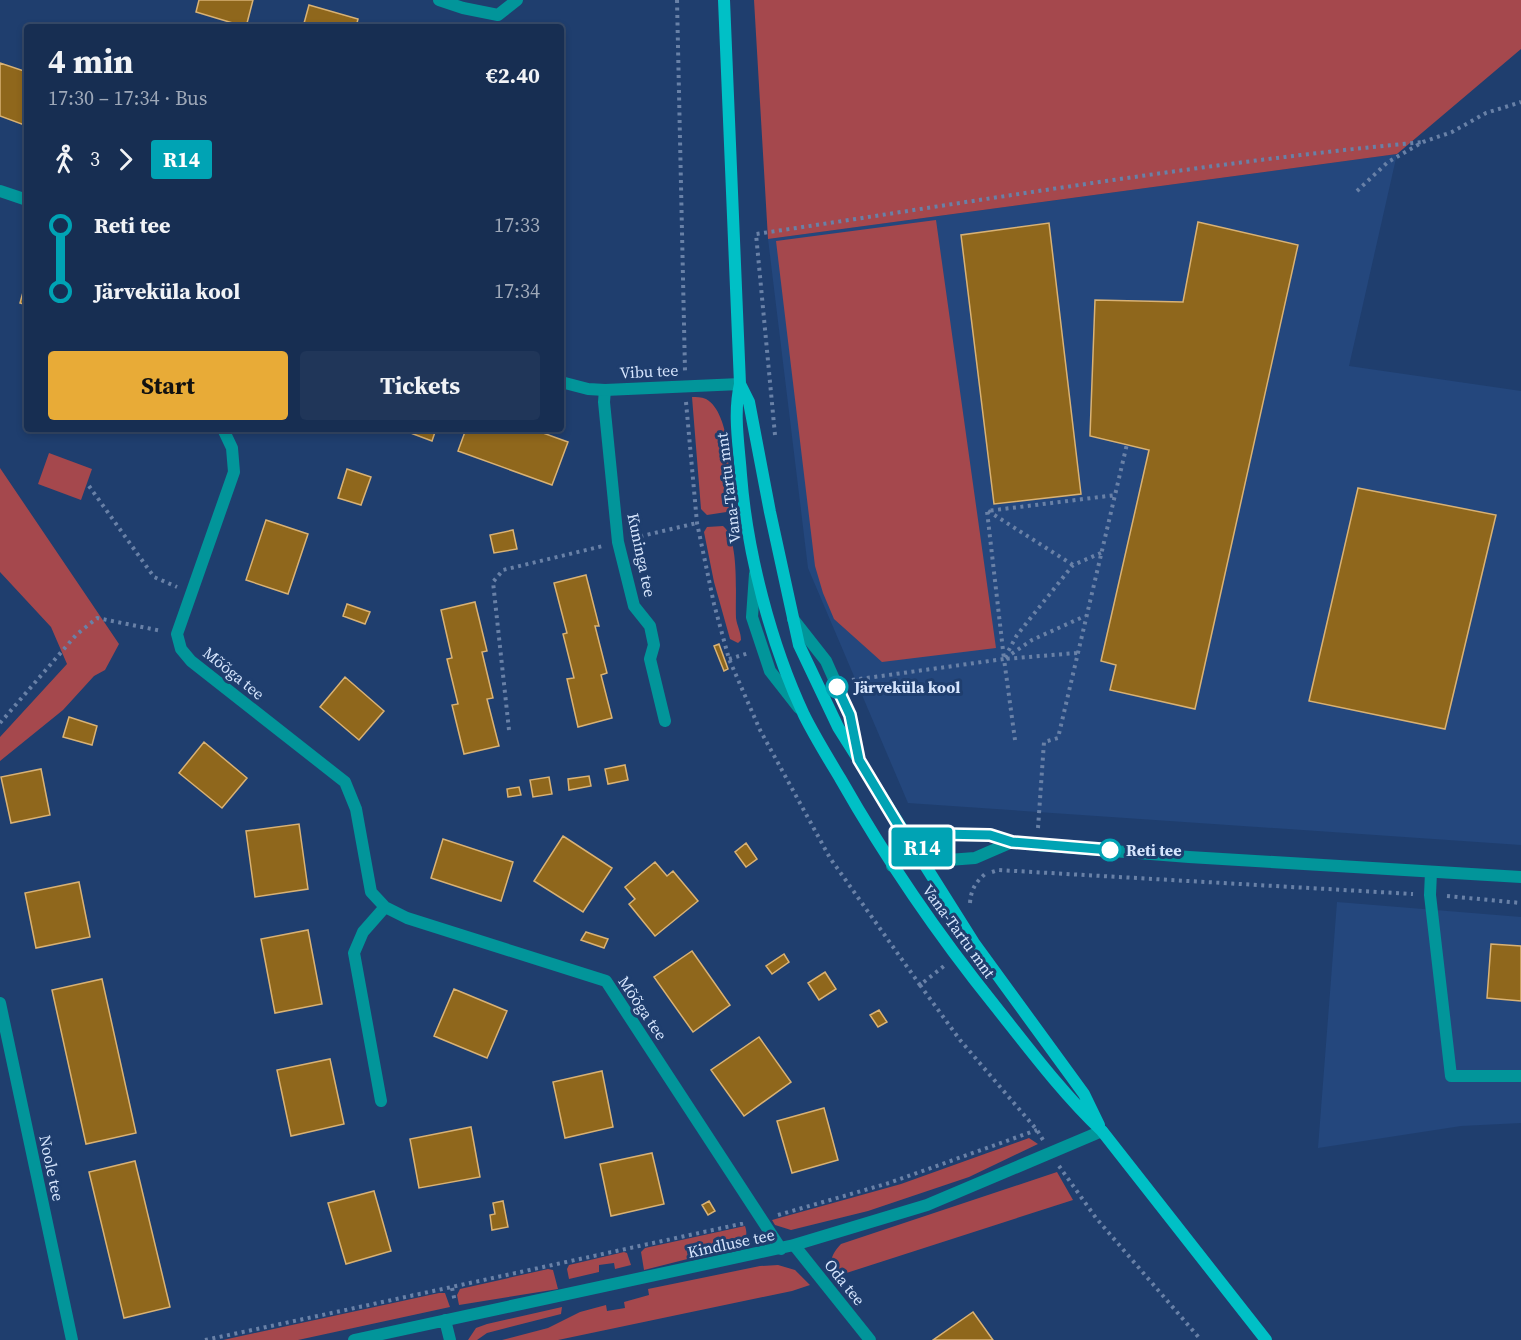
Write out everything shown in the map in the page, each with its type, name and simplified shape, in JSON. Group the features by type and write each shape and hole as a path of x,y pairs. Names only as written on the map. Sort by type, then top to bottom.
{"street":[{"path":"440,0 463,8 498,15 517,0"},
{"name":"Vana-Tartu mnt","path":"724,0 740,384 735,403 744,514 755,567 780,656 804,716 892,866 963,967 1075,1105 1102,1131 1266,1340"},
{"path":"0,191 24,199"},
{"name":"Vibu tee","path":"564,383 588,389 605,390 740,384"},
{"name":"Vana-Tartu mnt","path":"740,384 749,402 799,645 838,727 974,944 1084,1094 1102,1131"},
{"name":"Kuninga tee","path":"605,390 604,402 618,542 634,606 650,626 654,645 650,658 665,721"},
{"path":"177,634 234,472 232,448 224,432"},
{"name":"Mõõga tee","path":"177,634 182,648 191,661 345,782 356,809 371,892 385,907 407,918 606,981 781,1249"},
{"path":"892,866 915,853 938,834 990,835 1012,842 1190,857 1521,877"},
{"path":"915,853 935,861 975,858 1012,842"},
{"path":"1431,872 1430,895 1451,1076 1521,1076"},
{"path":"381,1101 354,953 363,932 385,907"},
{"name":"Noole tee","path":"0,1003 72,1340"},
{"name":"Kindluse tee","path":"354,1340 781,1249 927,1205 1102,1131"},
{"name":"Oda tee","path":"794,1245 870,1340"},
{"path":"445,1320 450,1340"}],"path":[{"path":"1357,191 1388,162 1423,142 1452,132 1486,112 1521,102"},
{"path":"776,441 756,234 1148,174 1330,151 1423,142"},
{"path":"1038,831 1044,742 1058,738 1127,444"},
{"path":"90,486 154,577 181,588"},
{"path":"987,511 1116,495"},
{"path":"987,511 1073,565"},
{"path":"987,511 1015,740"},
{"path":"509,730 493,582 503,570 697,523"},
{"path":"1004,659 1017,635 1073,565 1101,553"},
{"path":"1004,659 1032,640 1086,615"},
{"path":"0,723 76,635 97,618 177,634"},
{"path":"729,659 754,652"},
{"path":"851,680 1004,659 1077,653"},
{"path":"1035,865 1035,872"},
{"path":"970,903 976,882 986,873 998,870 1430,895 1521,903"},
{"path":"205,1340 761,1220 889,1183 1037,1130"}],"shaded area":[{"path":"754,0 1521,0 1521,49 1397,154 768,239"},
{"name":"Järveküla kool","path":"1397,154 1349,366 1521,391 1521,845 908,803 808,568 768,239"},
{"path":"936,220 996,648 882,662 834,619 815,566 776,241"},
{"path":"692,397 706,399 715,407 721,419 728,450 733,511 707,515 701,509"},
{"path":"49,453 92,469 81,500 38,484"},
{"path":"0,468 119,644 105,670 94,676 63,710 0,761 0,737 67,664 51,627 0,572"},
{"path":"723,526 732,543 734,555 736,618 741,640 738,643 730,639 714,582 704,532 707,527"},
{"path":"1337,902 1521,917 1521,1123 1461,1126 1318,1148"},
{"path":"1029,1138 1038,1144 969,1177 868,1211 791,1230 775,1225 772,1220 901,1184"},
{"path":"1057,1172 1073,1200 834,1277 831,1268 832,1259 841,1244"},
{"path":"745,1226 746,1237 739,1246 644,1270 641,1252 645,1248"},
{"path":"627,1253 631,1265 615,1269 614,1263 599,1265 599,1272 569,1279 567,1269 569,1265"},
{"path":"778,1265 795,1270 810,1285 792,1291 558,1340 502,1340 548,1328 580,1312 606,1305 607,1311 625,1308 624,1302 649,1295 648,1289 760,1266"},
{"path":"548,1269 553,1270 558,1289 459,1305 457,1295 460,1289"},
{"path":"445,1293 450,1307 298,1340 223,1340"},
{"path":"562,1307 561,1314 487,1333 477,1340 468,1340 476,1328 487,1324"}],"building":[{"path":"199,0 253,0 247,24 236,24 196,12"},
{"path":"309,5 358,19 357,24 304,24"},
{"path":"0,63 24,71 24,125 0,116"},
{"path":"1198,222 1298,245 1195,709 1110,690 1116,665 1101,661 1149,450 1090,436 1095,300 1183,302"},
{"path":"1049,223 1081,494 994,504 961,235"},
{"path":"24,289 24,304 20,303"},
{"path":"408,432 435,432 432,441"},
{"path":"465,432 540,432 568,442 552,485 458,451"},
{"path":"347,469 371,477 361,505 338,498"},
{"path":"1358,488 1496,515 1445,729 1309,701"},
{"path":"266,520 308,534 288,594 246,580"},
{"path":"513,530 517,549 494,553 490,535"},
{"path":"586,575 599,626 595,626 607,673 601,675 612,718 578,727 567,679 574,678 563,634 567,633 554,583"},
{"path":"475,602 487,651 482,652 493,698 487,699 499,746 464,754 452,705 458,704 447,659 452,658 441,610"},
{"path":"347,604 370,612 365,624 343,616"},
{"path":"719,644 728,669 724,671 714,646"},
{"path":"345,677 384,711 359,740 320,707"},
{"path":"69,717 97,726 92,745 63,737"},
{"path":"204,742 247,778 222,808 179,773"},
{"path":"625,765 628,780 608,784 605,769"},
{"path":"41,769 50,815 11,823 1,777"},
{"path":"589,776 591,786 569,790 568,779"},
{"path":"549,777 552,794 533,797 530,780"},
{"path":"519,787 521,795 508,797 507,789"},
{"path":"299,824 308,889 255,897 246,831"},
{"path":"563,836 612,868 583,912 534,881"},
{"path":"443,839 513,862 501,901 431,878"},
{"path":"746,843 757,859 746,867 735,852"},
{"path":"655,862 667,876 673,871 698,901 655,936 629,904 635,899 625,887"},
{"path":"79,882 90,937 36,948 25,893"},
{"path":"308,930 322,1004 275,1013 261,939"},
{"path":"586,932 608,939 604,948 581,940"},
{"path":"1491,944 1521,946 1521,1001 1487,998"},
{"path":"692,951 730,1005 693,1032 654,977"},
{"path":"784,954 789,962 772,974 766,966"},
{"path":"825,972 836,989 819,1000 808,983"},
{"path":"102,979 136,1133 86,1144 52,990"},
{"path":"454,989 507,1011 487,1058 434,1036"},
{"path":"879,1010 887,1022 878,1027 870,1015"},
{"path":"759,1037 791,1082 744,1116 711,1070"},
{"path":"330,1059 344,1124 291,1136 277,1070"},
{"path":"602,1071 613,1127 565,1138 553,1082"},
{"path":"824,1108 838,1160 792,1173 777,1121"},
{"path":"471,1127 480,1177 419,1188 410,1139"},
{"path":"652,1153 664,1204 611,1216 600,1164"},
{"path":"135,1161 170,1307 124,1318 89,1172"},
{"path":"374,1191 391,1251 346,1264 328,1203"},
{"path":"503,1201 508,1227 492,1230 490,1215 495,1214 493,1203"},
{"path":"709,1201 715,1211 708,1215 702,1205"},
{"path":"973,1312 993,1340 933,1340"}],"bus line":[{"name":"R14","path":"837,687 850,715 859,760 915,853 938,834 990,835 1012,842 1110,850"}],"place":[{"name":"Järveküla kool","path":"837,687"},
{"name":"Reti tee","path":"1110,850"}]}
